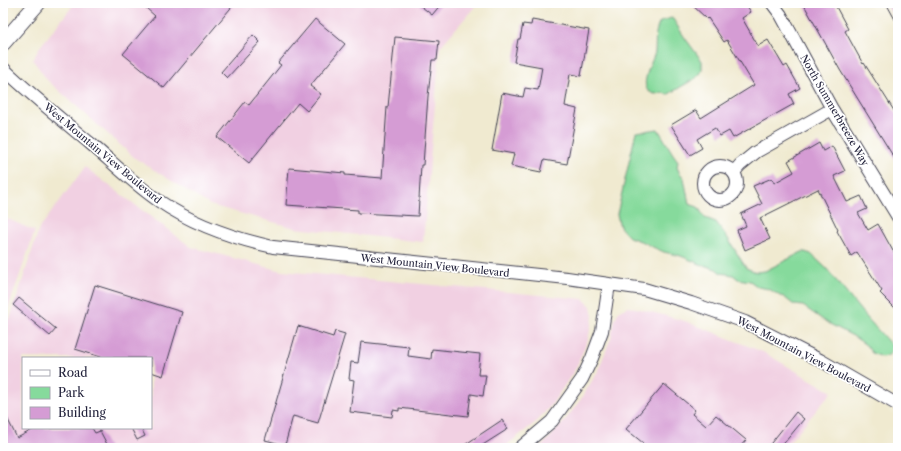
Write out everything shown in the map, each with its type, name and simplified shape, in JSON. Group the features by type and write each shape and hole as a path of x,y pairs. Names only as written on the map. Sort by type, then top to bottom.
{"main road":[{"path":"3,43 38,3"}],"street":[{"name":"North Summerbreeze Way","path":"772,3 781,15 832,109 898,217"},
{"name":"West Mountain View Boulevard","path":"3,68 159,201 214,231 242,240 281,248 644,289 691,303 745,322 820,360 898,405"},
{"path":"734,172 756,152 832,109"},
{"path":"520,448 552,421 582,379 602,331 609,284"}],"shaded area":[{"path":"75,3 478,3 440,47 423,242 295,228 210,205 135,158 47,80 33,60 39,48"},
{"path":"85,167 191,247 282,271 583,299 591,306 593,317 588,339 576,368 552,404 536,422 503,448 3,448 3,316 10,319 39,229"},
{"path":"3,217 35,231 7,312 3,310"},
{"path":"628,307 685,321 763,352 832,392 784,448 542,448 541,447 564,422 581,399 598,371 611,338 615,319 619,311"}],"green space":[{"path":"671,18 702,61 702,70 696,78 667,95 662,92 653,94 647,89 645,84 647,73 655,52 657,29 660,22"},
{"path":"658,129 678,161 677,167 684,178 689,204 698,207 705,218 716,222 746,268 756,272 765,271 802,252 811,254 826,268 892,346 891,353 887,356 881,357 872,353 866,345 853,336 826,322 803,306 794,305 784,297 769,289 758,287 750,281 738,279 733,275 721,273 716,269 681,256 664,252 629,237 620,227 617,214 636,132"}],"building":[{"path":"150,3 235,3 164,88 123,54 155,16 146,8"},
{"path":"417,3 442,3 432,15"},
{"path":"690,3 745,3 751,12 742,18 758,46 768,40 784,67 787,65 800,88 789,94 794,104 733,138 729,131 720,136 715,128 697,139 702,148 690,155 671,125 696,110 701,118 754,85 727,40 724,42 708,18 707,19"},
{"path":"803,3 834,3 848,29 845,31 863,64 864,63 898,117 898,164 840,70"},
{"path":"886,3 898,3 898,25"},
{"path":"315,19 345,44 310,86 321,94 307,111 298,103 249,163 217,137 245,102 249,105 281,65 278,63"},
{"path":"532,20 589,30 581,76 570,74 565,106 577,109 567,164 544,160 541,172 511,166 514,154 492,150 502,93 523,97 525,88 538,90 542,67 514,62 518,39 520,39 523,24 531,25"},
{"path":"253,35 260,42 227,78 221,72"},
{"path":"395,37 439,41 437,60 432,60 423,165 421,165 418,216 358,213 358,210 286,205 289,168 382,178 387,107"},
{"path":"819,143 823,151 832,146 845,171 834,176 847,202 861,196 867,209 858,213 868,230 878,224 898,257 898,311 880,293 882,291 857,252 851,256 837,231 838,230 818,189 760,218 770,239 745,250 737,230 746,226 741,214 762,204 753,186 772,178 774,183 794,172 788,161"},
{"path":"95,285 182,312 163,376 152,372 152,357 101,357 75,349"},
{"path":"19,298 56,329 50,336 13,305"},
{"path":"298,326 333,337 335,331 345,334 318,423 293,416 285,445 265,440"},
{"path":"361,342 409,347 408,356 431,359 432,349 480,354 478,375 486,375 483,396 471,394 468,416 399,408 399,411 393,410 392,417 350,412 354,380 349,379 351,362 358,363"},
{"path":"664,384 695,410 692,414 706,426 716,415 746,440 739,448 649,448 626,429"},
{"path":"3,410 17,438 34,429 93,429 95,433 100,431 109,448 3,448"},
{"path":"796,412 804,419 780,448 767,448"},
{"path":"502,420 508,429 478,448 460,448"},
{"path":"132,429 142,429 145,436 137,440"}]}
